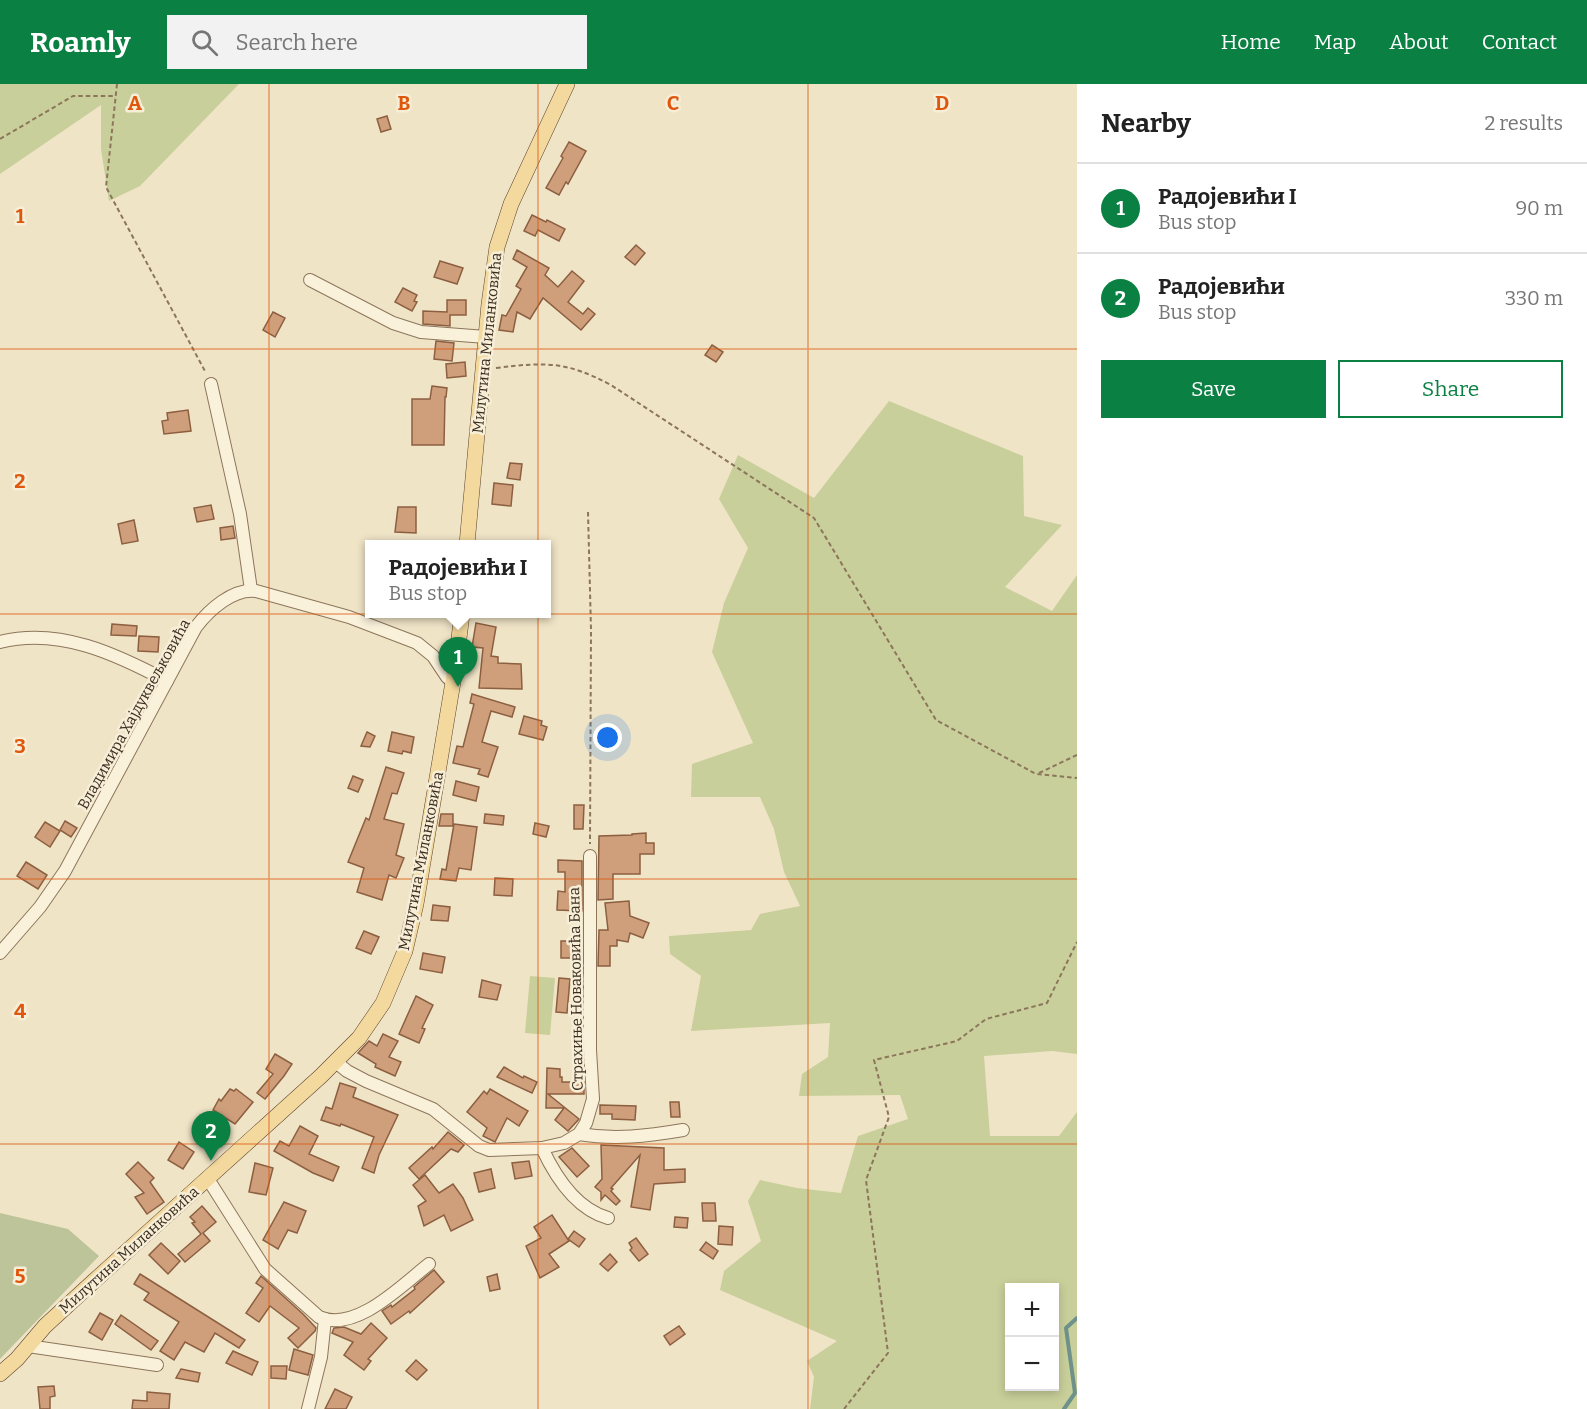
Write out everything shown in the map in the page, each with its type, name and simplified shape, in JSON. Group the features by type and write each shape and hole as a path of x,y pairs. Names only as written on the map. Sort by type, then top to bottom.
{"main road":[{"name":"Милутина Миланковића","path":"467,540 486,337 498,240 511,204 567,84"},
{"name":"Милутина Миланковића","path":"0,1374 17,1359 45,1326 336,1062 359,1038 377,1013 395,979 405,951 421,877 461,618"}],"street":[{"path":"310,280 393,323 421,332 486,337"},
{"path":"211,384 240,514 251,590 350,617 417,643 433,656 453,682"},
{"name":"Владимира Хајдуквељковића","path":"0,953 40,907 65,871 196,627 202,619 226,600 251,590"},
{"path":"0,642 53,638 71,641 139,666 167,681"},
{"name":"Страхиње Новаковића Бана","path":"579,1134 586,1123 593,1099 590,1050 590,856"},
{"path":"336,1062 366,1081 432,1109 484,1149 495,1151 542,1148 564,1143 579,1134 630,1137 683,1130"},
{"path":"542,1148 555,1172 577,1200 591,1212 608,1218"},
{"path":"208,1179 265,1269 319,1317 344,1320 372,1308 429,1264"},
{"path":"308,1409 321,1357 325,1319"},
{"path":"28,1346 157,1365"}],"path":[{"path":"117,84 106,187 211,384"},
{"path":"0,139 73,96 115,96"},
{"path":"484,369 554,364 594,376 814,518 936,720 1036,774 1077,778"},
{"path":"588,512 591,641 590,856"},
{"path":"1036,774 1077,755"},
{"path":"844,1409 888,1353 866,1180 889,1117 874,1060 957,1041 986,1019 1047,1003 1077,942"}],"green space":[{"path":"0,84 239,84 140,186 109,201 101,149 101,105 0,174"},
{"path":"889,401 1023,456 1024,516 1062,525 1005,587 1052,611 1077,575 1077,1054 1052,1051 984,1056 990,1136 1059,1136 1077,1112 1077,1409 810,1409 814,1377 807,1361 837,1341 720,1290 724,1271 761,1241 748,1201 760,1180 797,1188 841,1193 858,1136 908,1119 900,1095 799,1096 802,1074 828,1057 830,1023 691,1031 701,976 670,954 669,936 751,930 760,914 800,906 784,872 774,829 760,797 691,797 692,764 753,743 712,652 724,603 748,548 719,499 738,455 814,498"},
{"path":"530,976 555,978 550,1035 525,1033"},
{"path":"0,1213 68,1229 99,1256 0,1359"}],"building":[{"path":"387,116 391,129 381,132 377,119"},
{"path":"569,142 586,151 568,184 566,182 559,195 546,188"},
{"path":"532,215 565,229 559,241 538,230 535,236 524,231"},
{"path":"636,245 645,253 635,265 625,257"},
{"path":"517,250 549,268 545,275 558,287 572,271 584,281 568,302 583,314 588,308 595,314 581,330 543,298 530,319 517,312 513,332 499,330 502,315 506,316 521,289 516,286 527,267 513,259"},
{"path":"440,261 463,268 457,284 434,277"},
{"path":"403,288 417,295 414,301 417,302 412,311 395,302"},
{"path":"447,300 466,300 466,315 450,315 450,326 423,324 423,311 447,312"},
{"path":"273,312 285,318 275,337 263,330"},
{"path":"436,341 454,343 452,361 434,359"},
{"path":"712,345 723,352 716,362 705,355"},
{"path":"465,362 466,376 447,378 446,364"},
{"path":"432,386 447,388 444,445 412,445 412,399 430,399"},
{"path":"188,410 191,431 164,434 162,421 168,420 167,413"},
{"path":"510,463 522,464 520,480 507,478"},
{"path":"494,483 513,485 511,506 492,504"},
{"path":"211,505 214,519 197,522 194,508"},
{"path":"398,507 416,507 416,533 395,532"},
{"path":"134,520 138,541 122,544 118,524"},
{"path":"233,526 235,538 221,540 220,528"},
{"path":"476,623 496,627 491,656 498,657 498,663 521,664 522,689 479,688 483,648 472,647"},
{"path":"112,624 137,626 136,636 111,635"},
{"path":"139,636 159,637 158,652 138,651"},
{"path":"472,694 515,707 512,717 491,711 482,742 498,747 488,777 478,774 480,769 453,763 457,746 463,747 474,704 470,703"},
{"path":"524,716 542,721 541,725 547,727 543,740 519,734"},
{"path":"367,732 375,736 370,747 361,746"},
{"path":"392,732 414,737 411,753 388,751"},
{"path":"386,767 404,773 397,794 392,793 384,819 404,824 396,855 404,858 396,878 389,875 382,900 357,892 364,868 348,862 366,818 369,820"},
{"path":"353,776 363,780 358,792 348,788"},
{"path":"456,781 479,787 476,801 453,795"},
{"path":"574,805 584,805 583,829 574,829"},
{"path":"441,814 453,814 453,826 439,826"},
{"path":"485,814 504,816 503,825 484,823"},
{"path":"65,821 77,828 71,837 60,830"},
{"path":"45,822 60,831 50,847 35,837"},
{"path":"535,823 549,826 546,837 533,834"},
{"path":"454,824 477,827 471,870 459,868 456,881 440,879 442,869 446,870"},
{"path":"646,833 646,843 654,843 654,854 640,854 640,874 613,874 613,899 598,900 599,836"},
{"path":"558,860 582,861 582,911 557,910 558,891 565,892 565,872 558,872"},
{"path":"26,862 47,875 38,889 17,876"},
{"path":"495,878 513,879 512,896 494,895"},
{"path":"629,901 630,916 649,923 643,938 630,933 628,942 617,940 617,946 610,946 610,966 598,966 599,930 608,930 605,903"},
{"path":"433,905 450,907 448,921 431,920"},
{"path":"364,931 379,937 371,954 356,948"},
{"path":"561,941 581,941 581,958 561,958"},
{"path":"423,953 445,957 442,973 420,969"},
{"path":"559,978 570,979 567,1013 556,1012"},
{"path":"482,980 501,985 497,1000 479,997"},
{"path":"416,996 433,1005 422,1028 425,1029 419,1043 399,1034"},
{"path":"383,1034 398,1041 389,1057 401,1062 395,1076 375,1067 376,1064 358,1053 369,1041 377,1046"},
{"path":"275,1054 292,1064 265,1099 257,1093 273,1074 266,1069"},
{"path":"504,1067 523,1078 524,1076 537,1082 532,1093 497,1077"},
{"path":"547,1068 560,1069 562,1082 584,1082 584,1094 548,1094 579,1119 568,1131 555,1120 564,1108 546,1108"},
{"path":"340,1083 356,1088 353,1097 398,1115 379,1155 374,1173 362,1168 374,1137 341,1124 340,1126 321,1120 326,1107 332,1109"},
{"path":"230,1089 234,1091 236,1089 253,1102 235,1124 213,1110 219,1099 221,1101"},
{"path":"490,1089 528,1111 519,1126 507,1118 495,1142 483,1136 487,1128 467,1112 484,1091 487,1094"},
{"path":"670,1102 679,1102 680,1117 671,1117"},
{"path":"600,1105 636,1106 635,1120 612,1119 612,1114 600,1114"},
{"path":"300,1126 318,1136 309,1154 339,1167 333,1181 313,1173 274,1151 280,1141 289,1146"},
{"path":"448,1132 464,1145 458,1152 451,1149 419,1179 409,1168 432,1147 433,1149"},
{"path":"179,1142 194,1152 183,1169 168,1160"},
{"path":"601,1145 664,1148 664,1170 685,1169 685,1182 654,1184 650,1210 631,1207 640,1155 611,1188 620,1201 616,1205 605,1195 601,1200 601,1192 595,1187 602,1179"},
{"path":"572,1148 589,1166 577,1177 559,1157"},
{"path":"529,1161 532,1176 515,1179 512,1163"},
{"path":"138,1162 154,1178 150,1182 164,1202 147,1214 135,1197 144,1193 126,1174"},
{"path":"255,1163 273,1168 266,1195 249,1192"},
{"path":"491,1169 495,1188 479,1192 474,1173"},
{"path":"425,1175 439,1193 453,1184 463,1198 473,1220 451,1231 444,1215 424,1226 418,1206 426,1201 413,1185"},
{"path":"284,1202 306,1211 297,1233 288,1230 278,1249 263,1240"},
{"path":"702,1203 715,1203 716,1221 703,1221"},
{"path":"202,1206 216,1222 203,1233 210,1241 185,1262 178,1254 201,1234 190,1217"},
{"path":"552,1215 569,1241 549,1254 559,1267 540,1278 526,1246 541,1238 534,1227"},
{"path":"675,1217 688,1218 687,1228 674,1227"},
{"path":"719,1226 733,1227 732,1245 718,1244"},
{"path":"574,1231 585,1239 579,1247 568,1239"},
{"path":"636,1238 648,1254 639,1261 630,1250 632,1248 629,1243"},
{"path":"706,1242 718,1251 713,1259 700,1250"},
{"path":"161,1243 180,1261 168,1274 149,1255"},
{"path":"610,1254 617,1262 608,1271 600,1264"},
{"path":"434,1270 444,1282 410,1313 409,1311 391,1324 382,1311 391,1305 392,1307 415,1289 414,1287"},
{"path":"140,1274 245,1340 239,1348 215,1333 204,1352 185,1342 174,1360 160,1351 179,1322 144,1300 149,1293 134,1284"},
{"path":"497,1274 500,1289 490,1291 487,1277"},
{"path":"261,1276 316,1328 298,1348 288,1338 299,1328 270,1306 259,1322 246,1313 263,1288 256,1283"},
{"path":"100,1313 113,1320 102,1340 89,1332"},
{"path":"121,1315 158,1341 151,1350 115,1324"},
{"path":"371,1323 387,1338 368,1359 371,1361 364,1370 344,1355 353,1342 332,1333 334,1328 344,1327 361,1334"},
{"path":"679,1326 685,1334 670,1345 664,1336"},
{"path":"294,1349 313,1355 308,1375 289,1370"},
{"path":"233,1351 258,1362 252,1375 226,1363"},
{"path":"416,1360 427,1370 417,1380 406,1371"},
{"path":"271,1366 287,1366 286,1379 271,1378"},
{"path":"181,1369 200,1373 198,1382 176,1378"},
{"path":"54,1386 55,1396 50,1397 50,1409 40,1409 38,1387"},
{"path":"335,1389 352,1397 346,1409 325,1409"},
{"path":"147,1392 170,1394 169,1409 132,1409 133,1400 147,1401"}],"waterway":[{"path":"1064,1409 1075,1393 1066,1328 1077,1318"}],"place":[{"name":"Радојевићи I","path":"458,687"},
{"name":"Радојевићи","path":"211,1161"}]}
